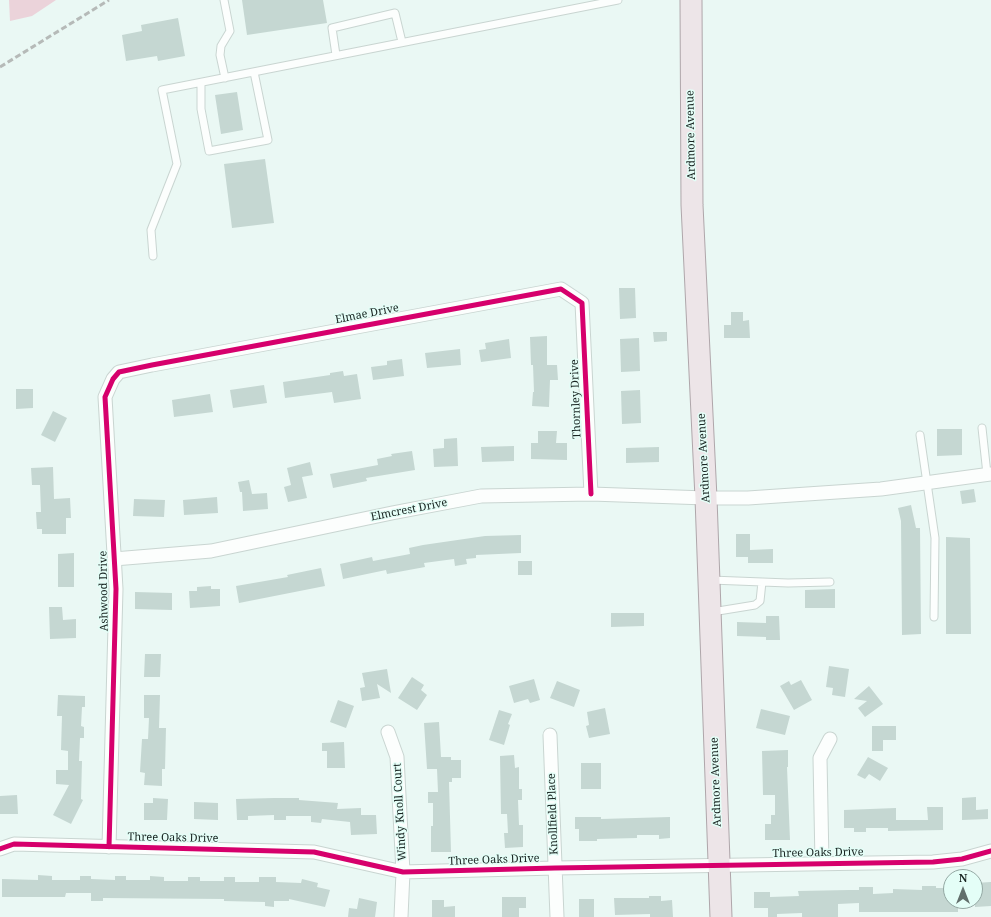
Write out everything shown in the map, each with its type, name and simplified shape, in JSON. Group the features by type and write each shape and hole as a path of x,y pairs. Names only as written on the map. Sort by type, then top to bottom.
{"main road":[{"name":"Ardmore Avenue","path":"691,0 692,205 706,498 721,917"}],"street":[{"name":"Elmae Drive","path":"152,365 561,288 582,303"},
{"name":"Thornley Drive","path":"582,303 590,494"},
{"name":"Ashwood Drive","path":"109,847 116,589 105,397 113,379 119,372 152,365"},
{"name":"Elmcrest Drive","path":"114,559 211,551 481,496 590,494 748,498 881,489 989,474"},
{"name":"Windy Knoll Court","path":"388,732 397,757 403,872 401,917"},
{"name":"Knollfield Place","path":"550,735 557,917"},
{"path":"822,863 820,758 830,740"},
{"name":"Three Oaks Drive","path":"0,849 14,844 314,852 403,872 933,862 962,859 991,851"}],"lane":[{"path":"224,0 230,31 221,46 220,55 225,78"},
{"path":"153,256 151,230 177,164 162,90 618,0"},
{"path":"336,55 332,28 395,13 402,42"},
{"path":"201,83 200,109 209,152 268,140 254,72"},
{"path":"982,428 989,474"},
{"path":"920,435 935,538 934,617"},
{"path":"708,580 788,583 830,582"},
{"path":"709,612 755,605 760,602 762,582"}],"shaded area":[{"path":"9,0 56,0 32,16 10,21"}],"building":[{"path":"242,0 323,0 327,23 247,35"},
{"path":"178,18 185,56 158,61 157,56 126,61 122,35 142,31 141,25"},
{"path":"237,92 243,130 221,134 215,95"},
{"path":"265,159 274,223 232,228 224,164"},
{"path":"619,288 635,288 636,318 620,319"},
{"path":"731,312 743,312 743,321 749,320 750,338 724,338 724,325 731,325"},
{"path":"653,332 667,332 667,341 654,342"},
{"path":"547,336 547,365 557,365 558,380 550,380 549,407 532,406 534,392 530,337"},
{"path":"639,338 640,371 621,372 620,339"},
{"path":"509,339 511,358 481,362 479,350 486,349 485,343"},
{"path":"460,349 461,365 427,368 425,353"},
{"path":"402,359 404,376 373,380 371,367 387,365 387,361"},
{"path":"343,371 344,376 357,374 361,399 334,403 332,392 285,398 283,382 330,375 330,373"},
{"path":"264,385 267,403 233,408 230,390"},
{"path":"16,389 33,389 33,408 16,409"},
{"path":"640,390 641,423 622,424 621,391"},
{"path":"210,394 213,412 174,417 172,400"},
{"path":"53,411 67,418 55,442 41,435"},
{"path":"937,429 962,429 962,455 937,456"},
{"path":"538,431 557,431 556,443 567,443 567,460 531,459 531,443 538,443"},
{"path":"457,438 458,466 434,467 433,449 444,448 444,439"},
{"path":"514,446 514,461 482,462 481,447"},
{"path":"659,447 659,462 626,463 626,448"},
{"path":"412,451 415,470 366,478 367,481 333,488 330,474 378,465 377,459 392,456 391,454"},
{"path":"310,462 313,475 302,477 307,498 288,502 284,487 291,485 287,468"},
{"path":"53,467 54,499 70,498 71,518 66,518 66,534 42,534 42,529 37,529 36,512 41,512 40,485 32,485 31,468"},
{"path":"249,480 252,494 267,493 268,509 243,511 242,492 240,492 238,482"},
{"path":"974,489 976,502 962,504 960,491"},
{"path":"217,497 218,513 184,515 183,500"},
{"path":"134,499 165,500 164,517 133,516"},
{"path":"911,505 916,528 920,528 921,634 902,635 901,521 898,508"},
{"path":"736,534 750,534 750,550 773,549 773,563 748,563 748,557 736,557"},
{"path":"521,535 521,553 476,555 476,558 466,559 467,564 455,566 454,559 424,563 425,567 387,574 386,570 343,579 340,564 372,557 373,561 410,554 409,548 423,545 485,536"},
{"path":"946,537 970,538 971,634 946,634"},
{"path":"74,553 74,587 58,587 58,554"},
{"path":"518,561 532,561 532,575 518,575"},
{"path":"321,568 325,586 239,603 236,586 288,577 287,575"},
{"path":"211,586 211,589 220,589 220,606 190,608 189,591 197,591 197,587"},
{"path":"835,589 835,608 805,608 805,590"},
{"path":"135,592 172,593 172,610 135,609"},
{"path":"49,607 62,607 63,620 76,619 76,638 50,639"},
{"path":"611,613 644,613 644,626 611,627"},
{"path":"766,616 779,616 780,640 766,640 766,637 737,636 737,622 766,623"},
{"path":"145,654 161,654 160,677 144,677"},
{"path":"829,666 849,669 845,697 832,695 833,688 826,687"},
{"path":"387,669 391,693 377,684 380,698 362,701 360,688 365,687 362,673"},
{"path":"412,677 424,685 421,690 427,695 417,710 398,698"},
{"path":"534,679 540,700 530,703 528,699 514,703 509,686"},
{"path":"801,680 812,700 794,710 780,686 789,681 791,685"},
{"path":"557,681 580,690 574,707 550,698"},
{"path":"869,686 883,704 865,717 858,708 867,701 854,699"},
{"path":"58,695 85,696 85,707 82,707 81,726 84,727 84,738 80,738 79,761 82,761 81,799 83,800 71,824 53,815 69,785 56,784 56,770 68,770 68,751 61,750 62,716 57,716"},
{"path":"144,695 160,695 159,728 166,728 165,769 162,769 162,786 144,785 145,773 140,772 142,739 148,739 149,718 144,718"},
{"path":"338,700 354,706 346,728 330,722"},
{"path":"605,708 610,734 589,738 586,726 589,725 587,712"},
{"path":"761,709 790,716 785,735 756,728"},
{"path":"499,710 512,714 508,724 510,725 504,745 489,740"},
{"path":"439,722 441,757 451,757 451,760 461,760 461,778 452,778 452,782 449,782 451,852 431,852 433,803 428,803 428,792 438,792 437,769 427,769 424,723"},
{"path":"872,726 896,726 896,740 883,740 883,751 872,751"},
{"path":"344,742 345,768 327,768 327,751 322,751 322,743"},
{"path":"788,750 787,767 790,840 765,840 765,824 771,824 771,815 775,815 775,795 763,795 762,751"},
{"path":"514,755 515,768 519,767 519,789 522,789 522,800 518,800 519,825 523,825 523,847 505,848 504,833 508,833 507,814 501,814 500,756"},
{"path":"868,757 888,768 880,781 869,774 865,779 857,775"},
{"path":"581,763 601,763 601,789 581,789"},
{"path":"17,795 18,814 0,814 0,796"},
{"path":"976,797 976,810 988,809 988,819 962,820 962,798"},
{"path":"153,798 168,799 167,820 144,820 144,803 153,803"},
{"path":"299,798 299,800 338,803 337,809 361,808 361,815 376,815 377,834 351,835 350,822 322,819 321,823 311,822 311,816 286,816 286,820 274,820 274,815 248,816 248,820 237,820 236,799"},
{"path":"194,802 218,803 218,820 194,819"},
{"path":"927,807 943,807 943,830 888,831 888,828 866,828 866,832 854,832 854,828 844,828 844,810 896,808 896,820 928,820"},
{"path":"575,817 601,817 601,819 670,817 670,838 659,839 659,835 637,835 637,838 579,841 579,829 575,829"},
{"path":"38,875 52,876 52,880 80,880 80,876 91,876 91,879 115,880 115,876 126,876 126,880 150,880 150,876 164,877 164,881 188,881 188,877 200,877 200,881 224,881 224,877 235,877 235,882 259,882 259,877 276,877 276,882 301,883 302,879 318,883 317,887 330,890 325,907 289,899 289,901 274,901 274,907 265,906 265,902 224,901 224,899 103,898 103,901 91,901 91,893 66,893 65,897 2,897 2,879 38,880"},
{"path":"983,882 991,882 991,906 983,906"},
{"path":"922,886 936,886 936,888 943,888 943,909 958,909 958,912 859,912 859,903 838,904 838,917 802,917 802,913 777,914 777,917 768,917 768,908 754,908 754,892 770,892 770,897 799,896 798,891 859,890 859,887 873,887 873,894 893,893 893,889 922,890"},
{"path":"649,896 661,896 661,901 672,900 673,917 650,917 650,914 615,915 614,898 649,898"},
{"path":"502,897 526,897 526,908 519,908 519,917 502,917"},
{"path":"359,898 377,902 375,917 348,917 349,908 357,909"},
{"path":"579,899 594,899 594,917 579,917"},
{"path":"432,900 444,900 444,907 455,906 455,917 432,917"}],"railway":[{"path":"0,67 109,0"}],"cycle path":[{"path":"109,847 116,589 105,397 113,379 119,372 561,289 582,303 591,494"},
{"path":"0,849 14,844 314,852 403,872 933,862 962,859 991,851"}]}
